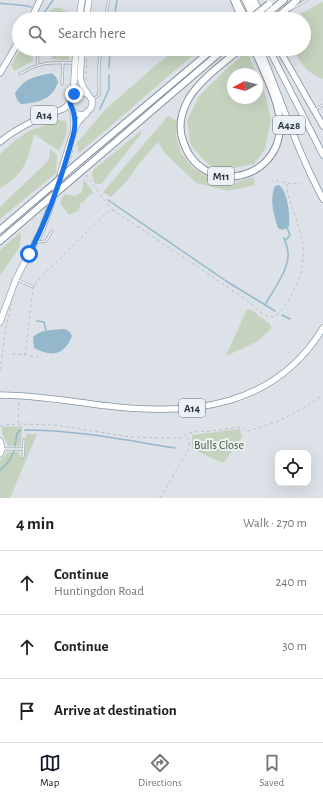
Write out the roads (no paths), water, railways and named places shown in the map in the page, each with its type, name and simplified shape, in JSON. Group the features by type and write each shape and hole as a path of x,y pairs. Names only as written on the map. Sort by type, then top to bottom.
{"highway":[{"path":"236,0 240,12"},
{"path":"269,12 284,0"},
{"path":"282,12 297,0"},
{"path":"259,12 271,2"},
{"path":"0,230 67,170 205,56"},
{"path":"0,241 216,56"},
{"name":"M11","path":"232,56 208,77 194,92 186,104 181,120 181,136 186,151 204,170 223,176 242,176 260,167 272,156 278,140 280,123 278,108 257,56"}],"main road":[{"path":"34,12 40,0"},
{"path":"80,12 82,0"},
{"path":"87,12 89,0"},
{"path":"236,0 242,12"},
{"path":"244,0 250,12"},
{"path":"249,0 257,12"},
{"path":"254,0 258,12"},
{"path":"0,73 12,53"},
{"path":"76,56 73,96 70,102 70,108 80,115 86,114"},
{"path":"74,130 91,108 92,100 83,87 80,78 82,56"},
{"name":"A428","path":"263,56 294,139 323,199"},
{"path":"273,56 323,155"},
{"name":"A428","path":"282,56 323,126"},
{"path":"73,96 79,92 88,94"},
{"name":"A14","path":"0,142 17,129 36,118 63,109 70,102"},
{"path":"0,322 16,279 52,204 74,130 74,112"},
{"name":"A14","path":"1,395 135,409 186,408 222,403 257,390 283,374 307,350 323,328"},
{"path":"0,441 1,451"}],"lane":[{"path":"106,12 109,0"},
{"path":"285,12 306,0"},
{"path":"37,56 38,64"},
{"path":"92,100 99,95 100,56"},
{"path":"20,74 38,64 47,62 75,63"},
{"path":"62,84 63,62"},
{"path":"314,110 323,105"},
{"path":"35,242 45,242 52,231"},
{"path":"16,279 33,287"},
{"path":"22,457 24,440"},
{"path":"1,451 23,449"}],"water":[{"path":"52,73 58,82 56,88 49,96 39,101 21,104 17,100 15,93 23,84 31,78"},
{"path":"279,185 282,188 288,204 289,217 289,227 282,230 278,228 272,202 275,186"},
{"path":"65,329 70,332 72,336 69,343 61,351 56,353 46,353 34,348 33,337 36,334 48,330"}],"waterway":[{"path":"45,12 53,0"},
{"path":"115,12 117,0"},
{"path":"0,3 31,7"},
{"path":"109,68 110,56"},
{"path":"100,109 109,89 109,75"},
{"path":"108,200 226,281 275,311"},
{"path":"286,240 290,235 287,228"},
{"path":"265,305 287,263 288,252 284,238"},
{"path":"282,315 290,319"},
{"path":"37,321 44,322 46,331"},
{"path":"15,446 17,433 21,430"},
{"path":"25,430 44,430 81,434 175,448"},
{"path":"0,470 12,457 14,451"}],"park label":[{"name":"Bulls Close","path":"219,445"}]}
